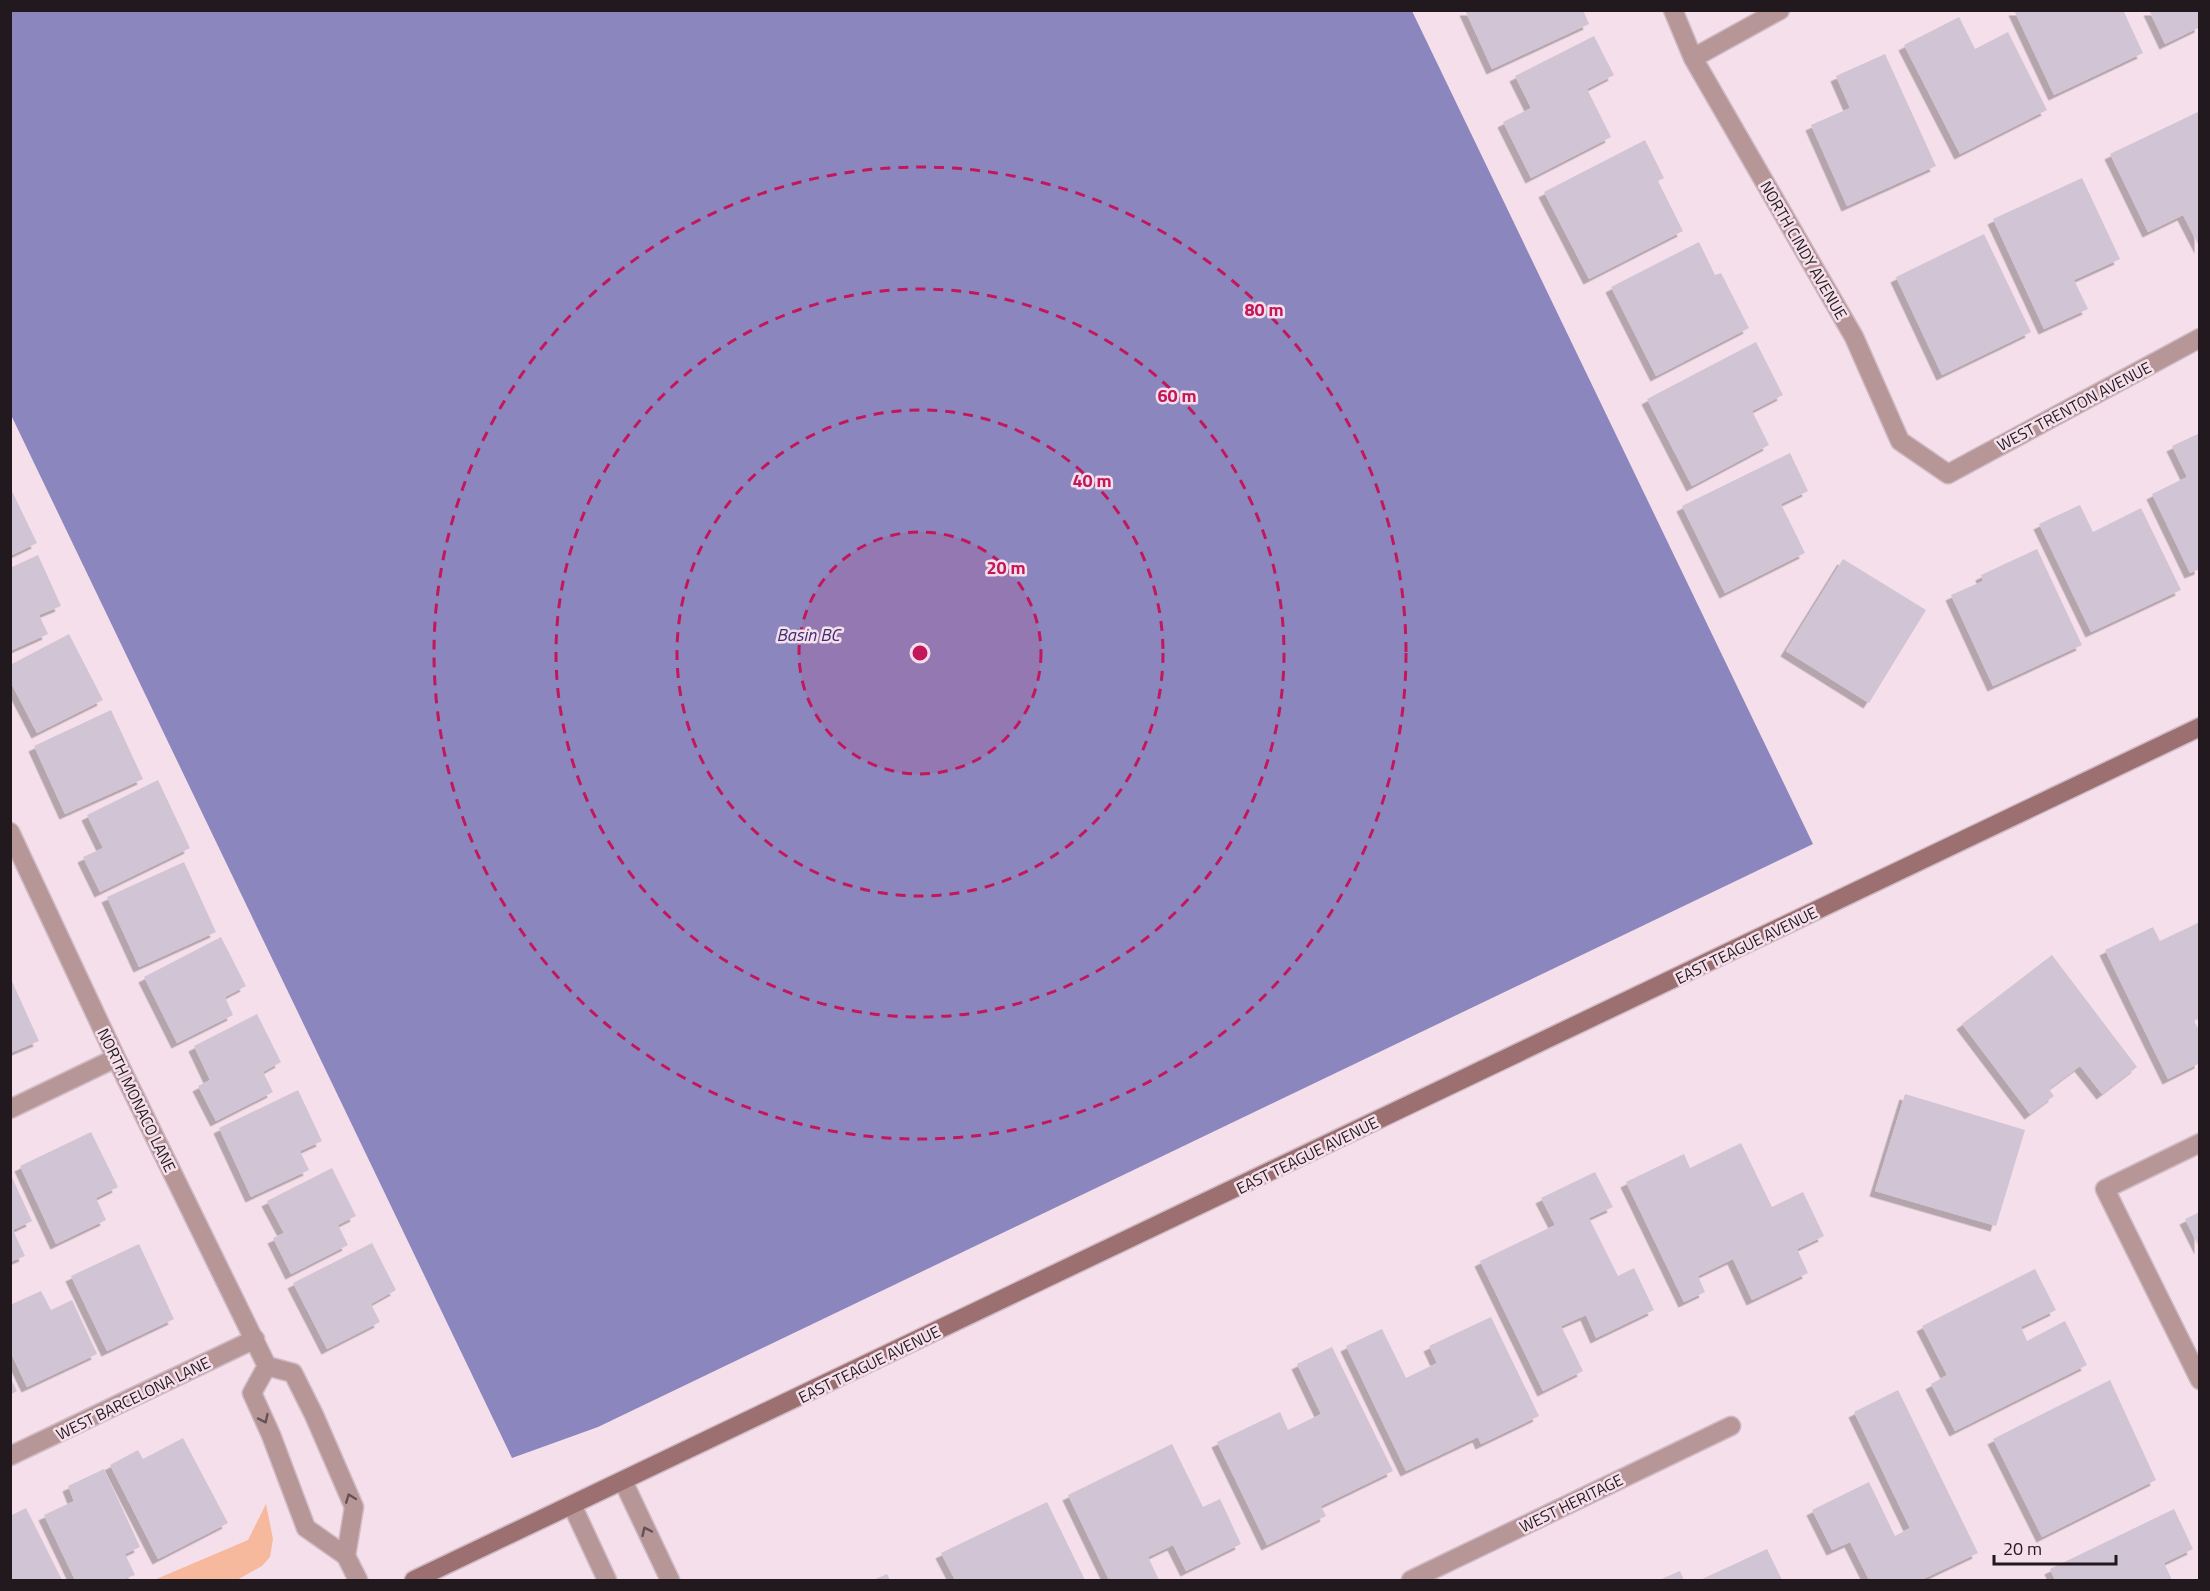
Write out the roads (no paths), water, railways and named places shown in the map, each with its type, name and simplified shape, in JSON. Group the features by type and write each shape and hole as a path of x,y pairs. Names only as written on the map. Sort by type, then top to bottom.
{"street":[{"name":"NORTH CINDY AVENUE","path":"1673,10 1693,58 1854,337 1900,441 1948,474"},
{"path":"1693,58 1780,10"},
{"name":"WEST TRENTON AVENUE","path":"1948,474 2199,338"},
{"name":"EAST TEAGUE AVENUE","path":"414,1581 2199,727"},
{"name":"NORTH MONACO LANE","path":"10,832 116,1058 267,1366"},
{"path":"10,1109 116,1058"},
{"path":"2199,1143 2105,1189 2199,1380"},
{"name":"WEST BARCELONA LANE","path":"10,1456 255,1339"},
{"path":"346,1556 354,1507 314,1414 293,1373 267,1366 252,1393 271,1435 306,1528 346,1556 358,1581"},
{"name":"WEST HERITAGE","path":"1411,1581 1731,1426"},
{"path":"623,1481 670,1581"},
{"path":"572,1506 607,1581"}],"water":[{"name":"Basin BC","path":"11,10 1412,11 1813,844 598,1427 512,1458 11,415"}]}
